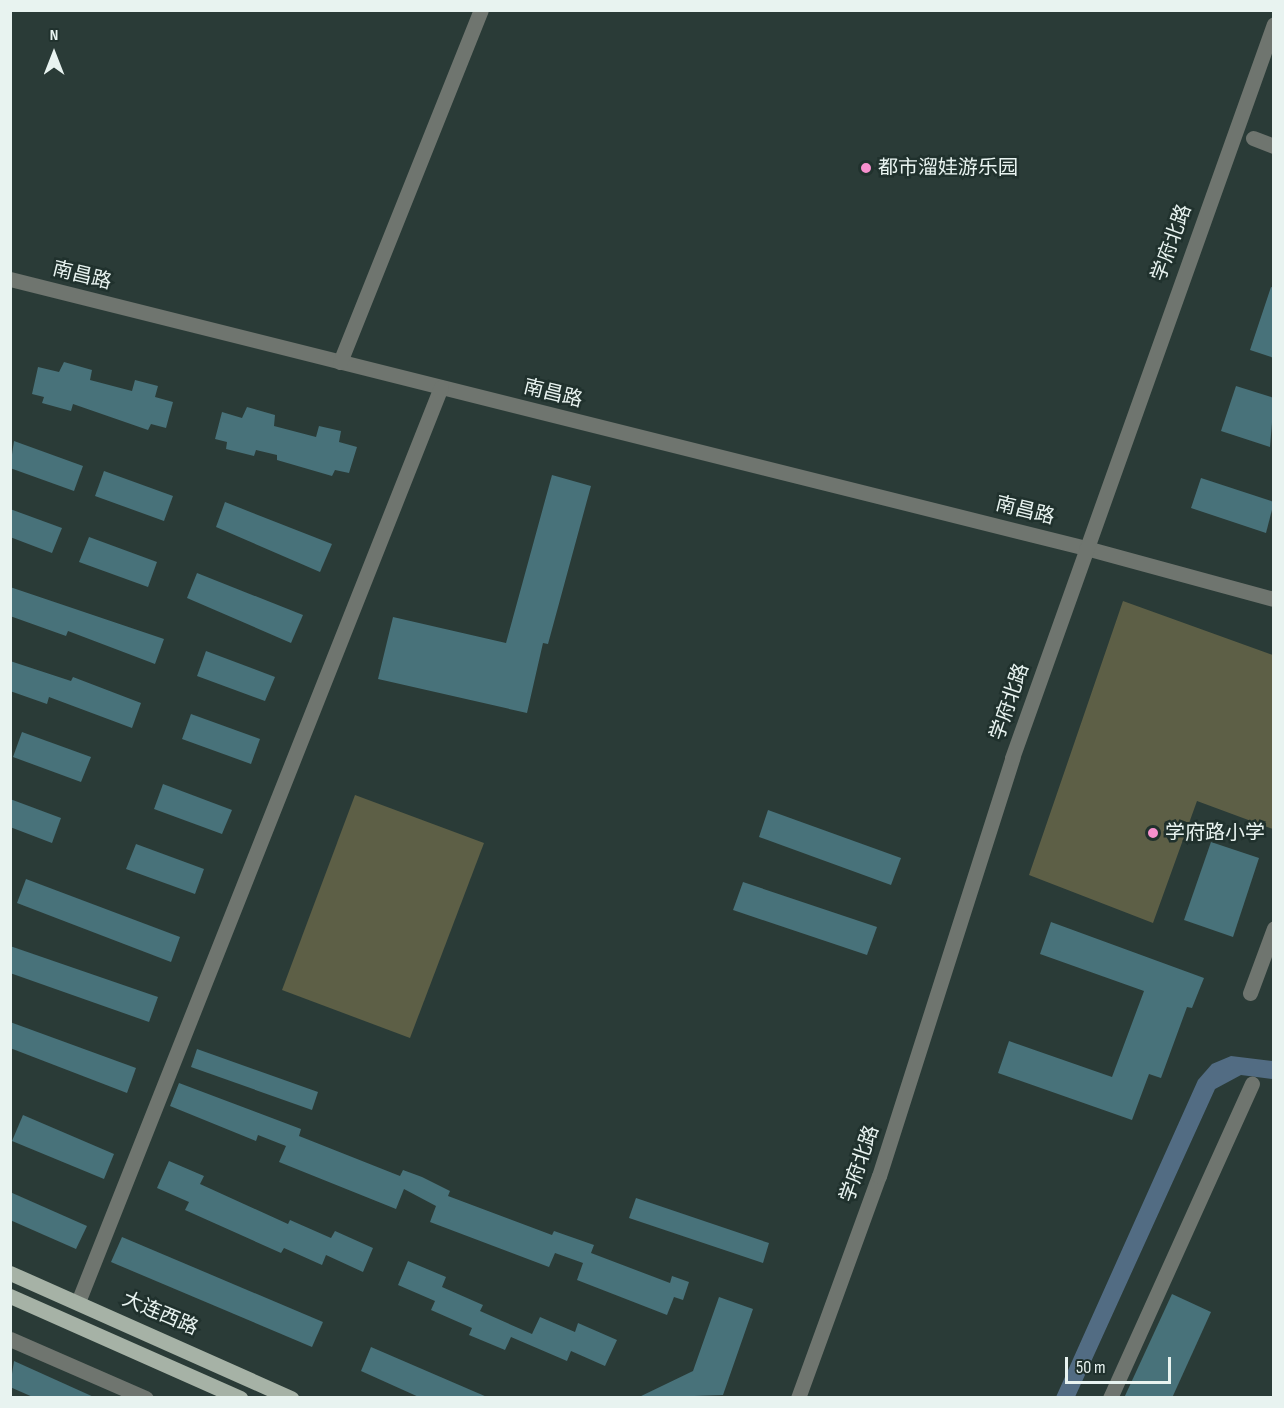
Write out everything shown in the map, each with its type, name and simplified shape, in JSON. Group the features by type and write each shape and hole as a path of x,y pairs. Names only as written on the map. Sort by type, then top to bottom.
{"main road":[{"name":"大连西路","path":"10,1273 291,1398"},
{"path":"10,1296 240,1398"}],"street":[{"path":"340,362 481,10"},
{"name":"学府北路","path":"798,1398 879,1176 1012,758 1274,24"},
{"path":"1253,138 1274,146"},
{"name":"南昌路","path":"10,279 1086,548 1274,599"},
{"path":"78,1302 441,387"},
{"path":"1250,993 1274,928"},
{"path":"1110,1398 1252,1084"},
{"path":"10,1339 146,1398"}],"green space":[{"path":"1123,601 1273,655 1273,829 1197,801 1153,923 1029,875"},
{"path":"355,795 484,843 410,1038 282,990"}],"water":[{"path":"1231,1056 1273,1061 1273,1079 1241,1075 1215,1089 1075,1397 1056,1397 1198,1080 1212,1064"}],"building":[{"path":"1271,287 1274,288 1274,358 1250,350"},
{"path":"64,362 92,370 90,380 132,391 135,380 158,386 155,397 173,402 166,428 151,424 148,430 73,404 71,411 42,403 44,397 32,394 38,367 59,372"},
{"path":"1236,386 1274,398 1270,447 1221,431"},
{"path":"247,407 275,415 274,426 316,437 319,426 341,431 339,442 357,447 349,473 335,470 332,476 277,460 277,455 256,450 254,456 226,449 227,442 215,439 222,412 242,418"},
{"path":"14,441 83,466 74,491 10,468"},
{"path":"104,471 173,496 164,521 95,496"},
{"path":"552,475 591,486 548,644 543,643 527,713 378,679 393,617 506,643"},
{"path":"1201,478 1274,502 1266,533 1191,508"},
{"path":"225,502 332,544 320,572 216,527"},
{"path":"10,509 62,528 52,553 10,537"},
{"path":"89,537 157,562 148,587 79,562"},
{"path":"197,573 303,615 291,643 187,598"},
{"path":"10,587 164,639 155,664 68,631 66,636 10,616"},
{"path":"206,651 275,677 265,701 197,676"},
{"path":"10,661 71,681 73,677 141,703 132,728 49,697 47,704 10,691"},
{"path":"191,714 260,739 251,764 182,739"},
{"path":"22,732 91,757 81,782 13,757"},
{"path":"163,784 232,810 222,834 154,809"},
{"path":"10,799 61,818 52,843 10,827"},
{"path":"768,810 901,858 891,885 759,837"},
{"path":"1211,842 1259,858 1233,937 1184,920"},
{"path":"136,844 204,869 195,894 126,869"},
{"path":"26,879 180,937 171,962 17,903"},
{"path":"743,882 877,927 867,955 733,910"},
{"path":"1051,922 1204,978 1192,1008 1187,1007 1161,1078 1149,1074 1132,1120 998,1073 1009,1041 1112,1077 1144,991 1040,954"},
{"path":"10,946 158,997 149,1022 10,973"},
{"path":"10,1022 136,1068 127,1093 10,1048"},
{"path":"197,1049 318,1092 312,1110 191,1067"},
{"path":"179,1083 301,1129 299,1136 400,1176 403,1170 422,1177 450,1191 448,1196 552,1235 554,1231 594,1245 591,1253 670,1283 672,1276 689,1282 683,1300 674,1297 667,1315 577,1280 583,1263 555,1253 549,1267 430,1222 436,1206 404,1189 396,1209 279,1162 286,1146 258,1135 256,1141 170,1106"},
{"path":"23,1115 114,1154 104,1179 12,1141"},
{"path":"169,1161 204,1176 200,1184 288,1224 290,1220 331,1238 335,1231 373,1248 363,1272 326,1255 322,1265 284,1248 281,1253 185,1210 189,1202 157,1188"},
{"path":"10,1192 87,1226 76,1249 10,1220"},
{"path":"636,1198 769,1243 763,1263 629,1218"},
{"path":"122,1237 323,1322 312,1347 111,1262"},
{"path":"408,1261 446,1277 442,1287 483,1305 480,1311 532,1334 540,1317 575,1332 578,1323 617,1340 605,1366 571,1351 567,1361 511,1337 505,1350 469,1335 472,1328 431,1310 435,1301 398,1285"},
{"path":"1172,1294 1211,1312 1172,1398 1124,1398"},
{"path":"719,1297 753,1309 723,1395 637,1398 693,1371"},
{"path":"371,1347 487,1398 421,1398 361,1371"},
{"path":"14,1361 96,1398 35,1398 10,1387"}],"place":[{"name":"都市溜娃游乐园","path":"866,168"},
{"name":"学府路小学","path":"1153,833"}]}
